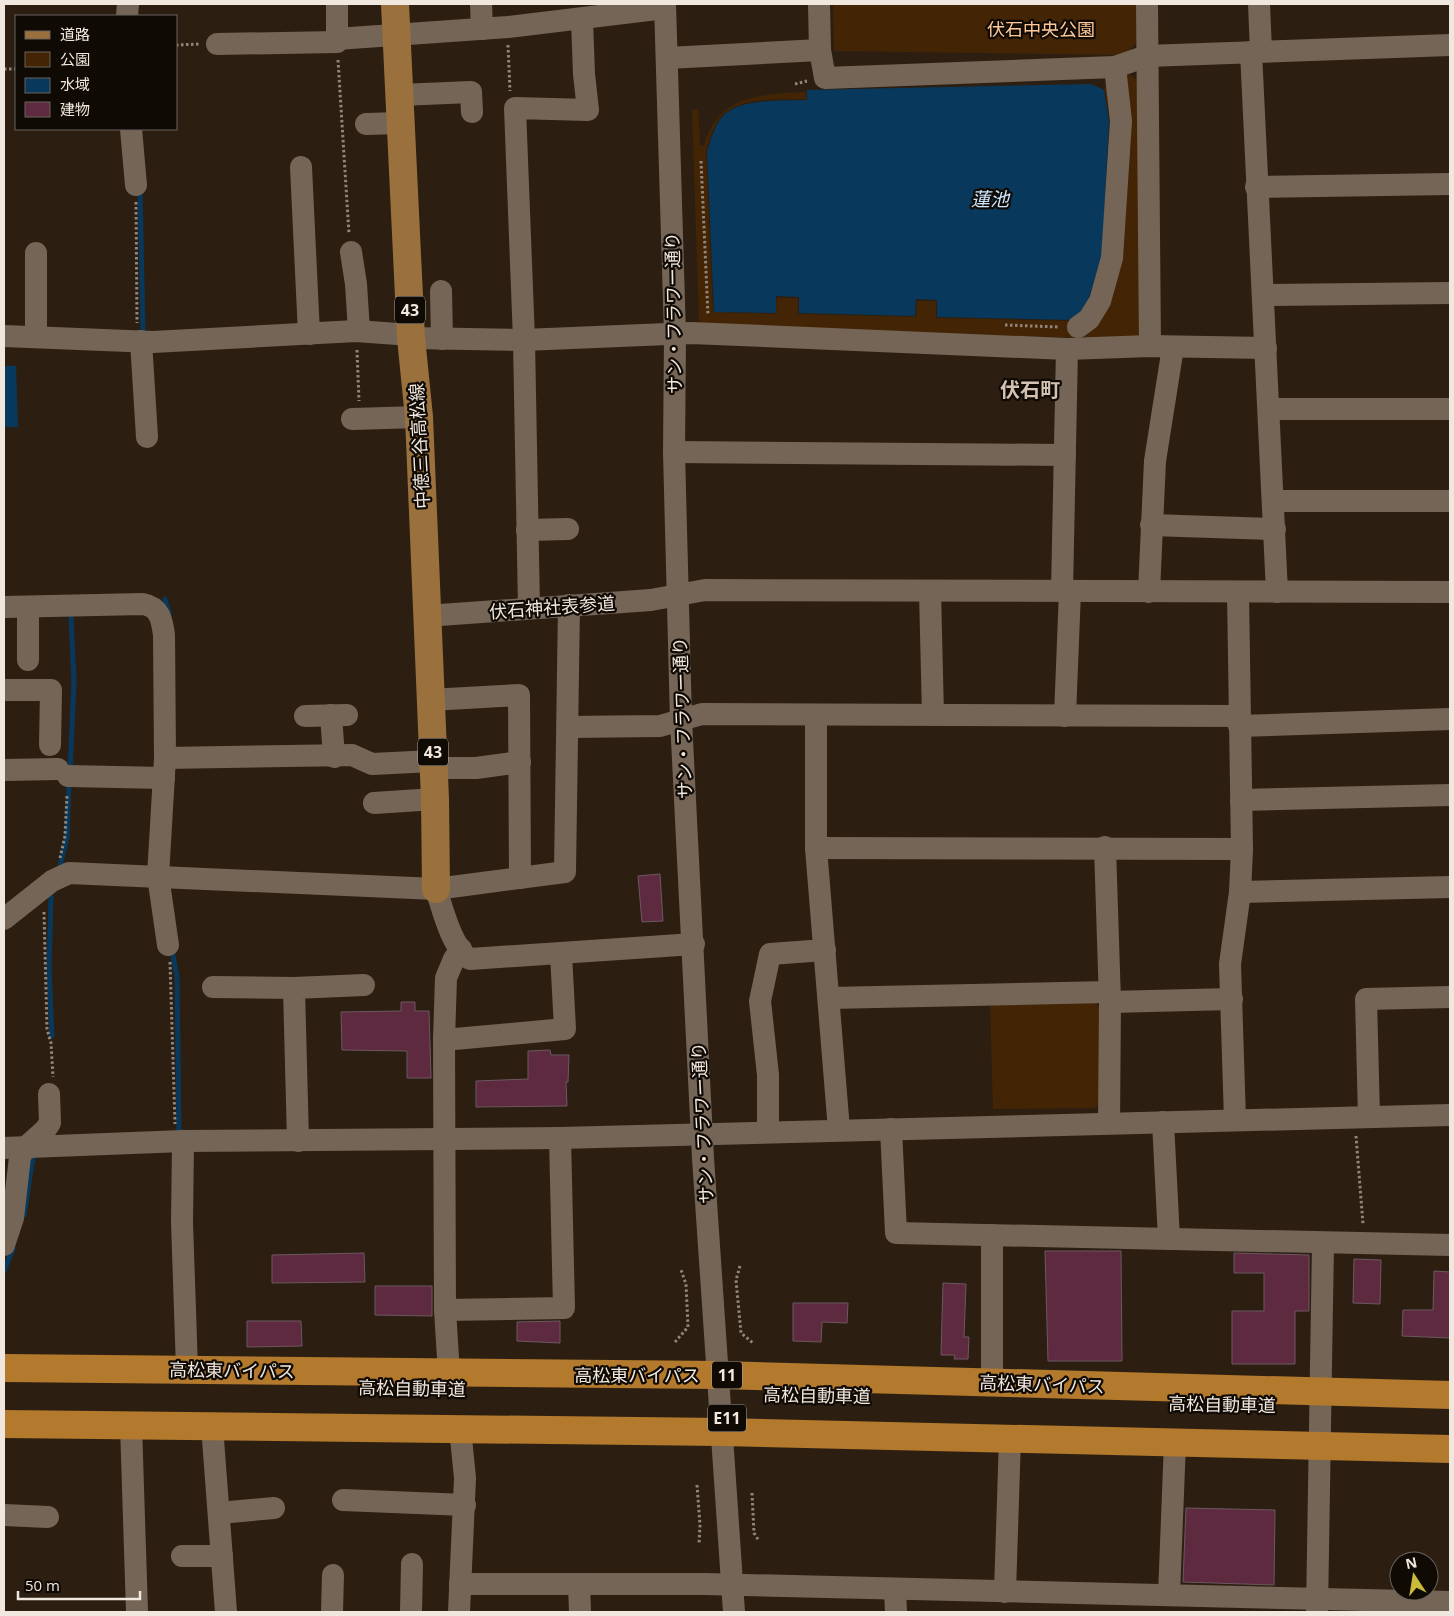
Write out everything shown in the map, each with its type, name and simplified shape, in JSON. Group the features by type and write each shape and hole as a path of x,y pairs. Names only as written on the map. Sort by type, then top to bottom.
{"highway":[{"name":"高松東バイパス","path":"4,1368 449,1374 719,1375 1320,1393 1450,1395"},
{"name":"高松自動車道","path":"4,1385 633,1391 1450,1409"},
{"name":"高松自動車道","path":"4,1410 652,1417 1450,1433"},
{"path":"4,1424 722,1432 1450,1449"}],"main road":[{"name":"中徳三谷高松線","path":"394,4 411,336 419,417 426,616 434,765 436,889"}],"street":[{"path":"336,40 337,4"},
{"path":"481,4 482,29"},
{"path":"818,4 820,50 825,78 1115,66 1147,56 1450,45"},
{"path":"1147,4 1150,346"},
{"path":"1260,4 1256,52 1256,186 1274,501 1277,592"},
{"path":"217,44 336,40 508,27 568,15 665,6"},
{"name":"サン・フラワー通り","path":"665,6 675,335 674,452 681,720 694,944 702,1134 734,1612"},
{"path":"529,608 524,340 515,108 588,110 584,74 568,15"},
{"path":"667,58 820,50"},
{"path":"1078,327 1089,320 1100,301 1112,258 1121,121 1115,66"},
{"path":"400,95 471,92 472,112"},
{"path":"366,124 401,123"},
{"path":"131,130 136,185"},
{"path":"302,167 309,334"},
{"path":"1256,186 1450,184"},
{"path":"351,252 356,284 358,331"},
{"path":"36,253 36,336"},
{"path":"441,291 442,339"},
{"path":"1262,295 1450,293"},
{"path":"4,336 139,341 358,331 442,339 524,340 691,333 1067,349 1150,346 1266,348"},
{"path":"139,341 147,437"},
{"path":"1149,592 1154,461 1173,347"},
{"path":"1065,716 1067,349"},
{"path":"1269,409 1450,409"},
{"path":"356,419 419,417"},
{"path":"674,452 1065,455"},
{"path":"1274,501 1450,501"},
{"path":"1151,525 1275,529"},
{"path":"527,530 568,529"},
{"name":"伏石神社表参道","path":"426,616 651,600 705,590 1450,592"},
{"path":"930,591 933,715"},
{"path":"1235,1120 1230,964 1240,892 1242,849 1238,592"},
{"path":"4,608 143,604 154,602 161,617 164,635 165,768 158,876 168,944"},
{"path":"4,919 60,876 68,874 158,876 300,885 436,889 565,872 569,605"},
{"path":"28,607 28,660"},
{"path":"4,690 51,690 50,745"},
{"path":"430,700 520,695 520,878"},
{"path":"568,727 660,726 702,714 1065,716 1239,721 1450,719"},
{"path":"305,716 339,715 334,756"},
{"path":"816,716 816,848 830,998 839,1130"},
{"path":"4,770 63,772 165,768 334,756 352,756 372,764 476,768 520,762"},
{"path":"1241,800 1450,795"},
{"path":"374,803 435,799"},
{"path":"816,848 1105,847 1242,849"},
{"path":"1105,847 1110,997 1109,1123"},
{"path":"1240,892 1450,887"},
{"path":"436,889 446,923 466,957 476,960 694,944"},
{"path":"449,1374 446,1310 444,1040 446,978 454,959 461,949"},
{"path":"768,1132 768,1075 760,1001 770,954 825,950"},
{"path":"444,1040 565,1030 561,954"},
{"path":"213,987 294,988 364,985"},
{"path":"294,988 298,1141"},
{"path":"830,998 1110,997 1232,999"},
{"path":"1362,1117 1366,999 1450,997"},
{"path":"15,1148 45,1130 50,1123 49,1094"},
{"path":"15,1148 179,1142 560,1138 1450,1115"},
{"path":"1163,1122 1169,1239"},
{"path":"891,1129 896,1233 1450,1245"},
{"path":"446,1310 564,1308 560,1138"},
{"path":"179,1142 187,1369"},
{"path":"4,1245 13,1218 20,1157 15,1148"},
{"path":"992,1235 992,1382"},
{"path":"1317,1606 1318,1446 1323,1243"},
{"path":"131,1426 137,1612"},
{"path":"212,1426 226,1612"},
{"path":"459,1612 465,1505 465,1478 460,1428"},
{"path":"1006,1592 1010,1438"},
{"path":"1169,1595 1175,1442"},
{"path":"343,1500 465,1505"},
{"path":"219,1513 274,1508"},
{"path":"4,1515 48,1516"},
{"path":"182,1556 222,1556"},
{"path":"411,1612 412,1564"},
{"path":"332,1612 333,1575"},
{"path":"460,1584 732,1585 1169,1595 1317,1606 1450,1602"},
{"path":"578,1584 580,1612"},
{"path":"895,1590 896,1612"}],"path":[{"path":"508,27 511,101 515,108"},
{"path":"336,40 351,252"},
{"path":"701,161 708,318"},
{"path":"136,185 139,341"},
{"path":"356,419 358,331"},
{"path":"49,884 43,931 47,1029 51,1043 54,1086 49,1094"},
{"path":"168,944 172,979 179,1142"},
{"path":"1362,1117 1365,1244"},
{"path":"740,1266 736,1280 741,1333 753,1343"},
{"path":"675,1342 688,1327 686,1284 681,1270"},
{"path":"697,1485 700,1525 698,1544"},
{"path":"752,1493 754,1533 759,1541"}],"green space":[{"name":"伏石中央公園","path":"833,4 1138,4 1139,40 1126,55 834,51"},
{"path":"1121,75 1130,75 1137,80 1143,334 1138,339 705,328 699,322 692,110 698,109 700,145 704,146 710,129 719,116 730,107 757,97 806,92 806,99 753,101 733,108 721,116 713,130 706,151 713,312 776,314 777,298 798,298 798,314 916,317 917,301 936,301 936,318 1073,321 1085,311 1103,256 1110,121 1104,88"},
{"path":"1093,1000 1099,1007 1100,1102 1095,1108 993,1109 990,1001"}],"water":[{"name":"蓮池","path":"1091,84 1104,90 1109,121 1102,255 1085,310 1073,320 937,317 937,300 916,299 915,316 799,313 799,297 776,296 776,313 714,312 707,152 717,124 730,110 751,103 807,100 807,90"},
{"path":"4,366 16,366 18,427 4,427"}],"building":[{"path":"660,874 663,921 642,922 638,876"},
{"path":"401,1002 415,1002 415,1011 429,1011 431,1078 407,1078 407,1051 342,1050 341,1012 401,1011"},
{"path":"550,1050 551,1055 569,1055 568,1082 566,1082 567,1106 476,1107 476,1081 528,1079 528,1051"},
{"path":"1045,1251 1121,1251 1122,1361 1048,1361"},
{"path":"364,1253 365,1282 272,1283 272,1255"},
{"path":"1234,1253 1309,1255 1309,1311 1295,1311 1295,1364 1232,1364 1232,1311 1264,1311 1264,1273 1234,1273"},
{"path":"1354,1259 1381,1260 1380,1304 1353,1303"},
{"path":"1434,1271 1450,1272 1450,1338 1402,1336 1403,1310 1433,1310"},
{"path":"943,1283 966,1284 964,1337 969,1337 968,1359 954,1359 955,1355 941,1355"},
{"path":"375,1286 432,1286 432,1316 375,1315"},
{"path":"793,1303 848,1303 847,1323 822,1322 821,1342 793,1341"},
{"path":"247,1321 301,1321 302,1346 247,1347"},
{"path":"560,1321 560,1343 517,1341 517,1322"},
{"path":"1186,1508 1275,1510 1274,1585 1183,1582"}],"waterway":[{"path":"140,190 143,332"},
{"path":"165,599 169,613"},
{"path":"70,771 74,681 71,617"},
{"path":"60,866 67,837 69,782"},
{"path":"51,897 49,968 52,1036"},
{"path":"172,950 177,977 179,1133 183,1132"},
{"path":"24,1215 33,1157"},
{"path":"4,1271 13,1249"}],"district":[{"name":"伏石町","path":"1030,389"}]}
